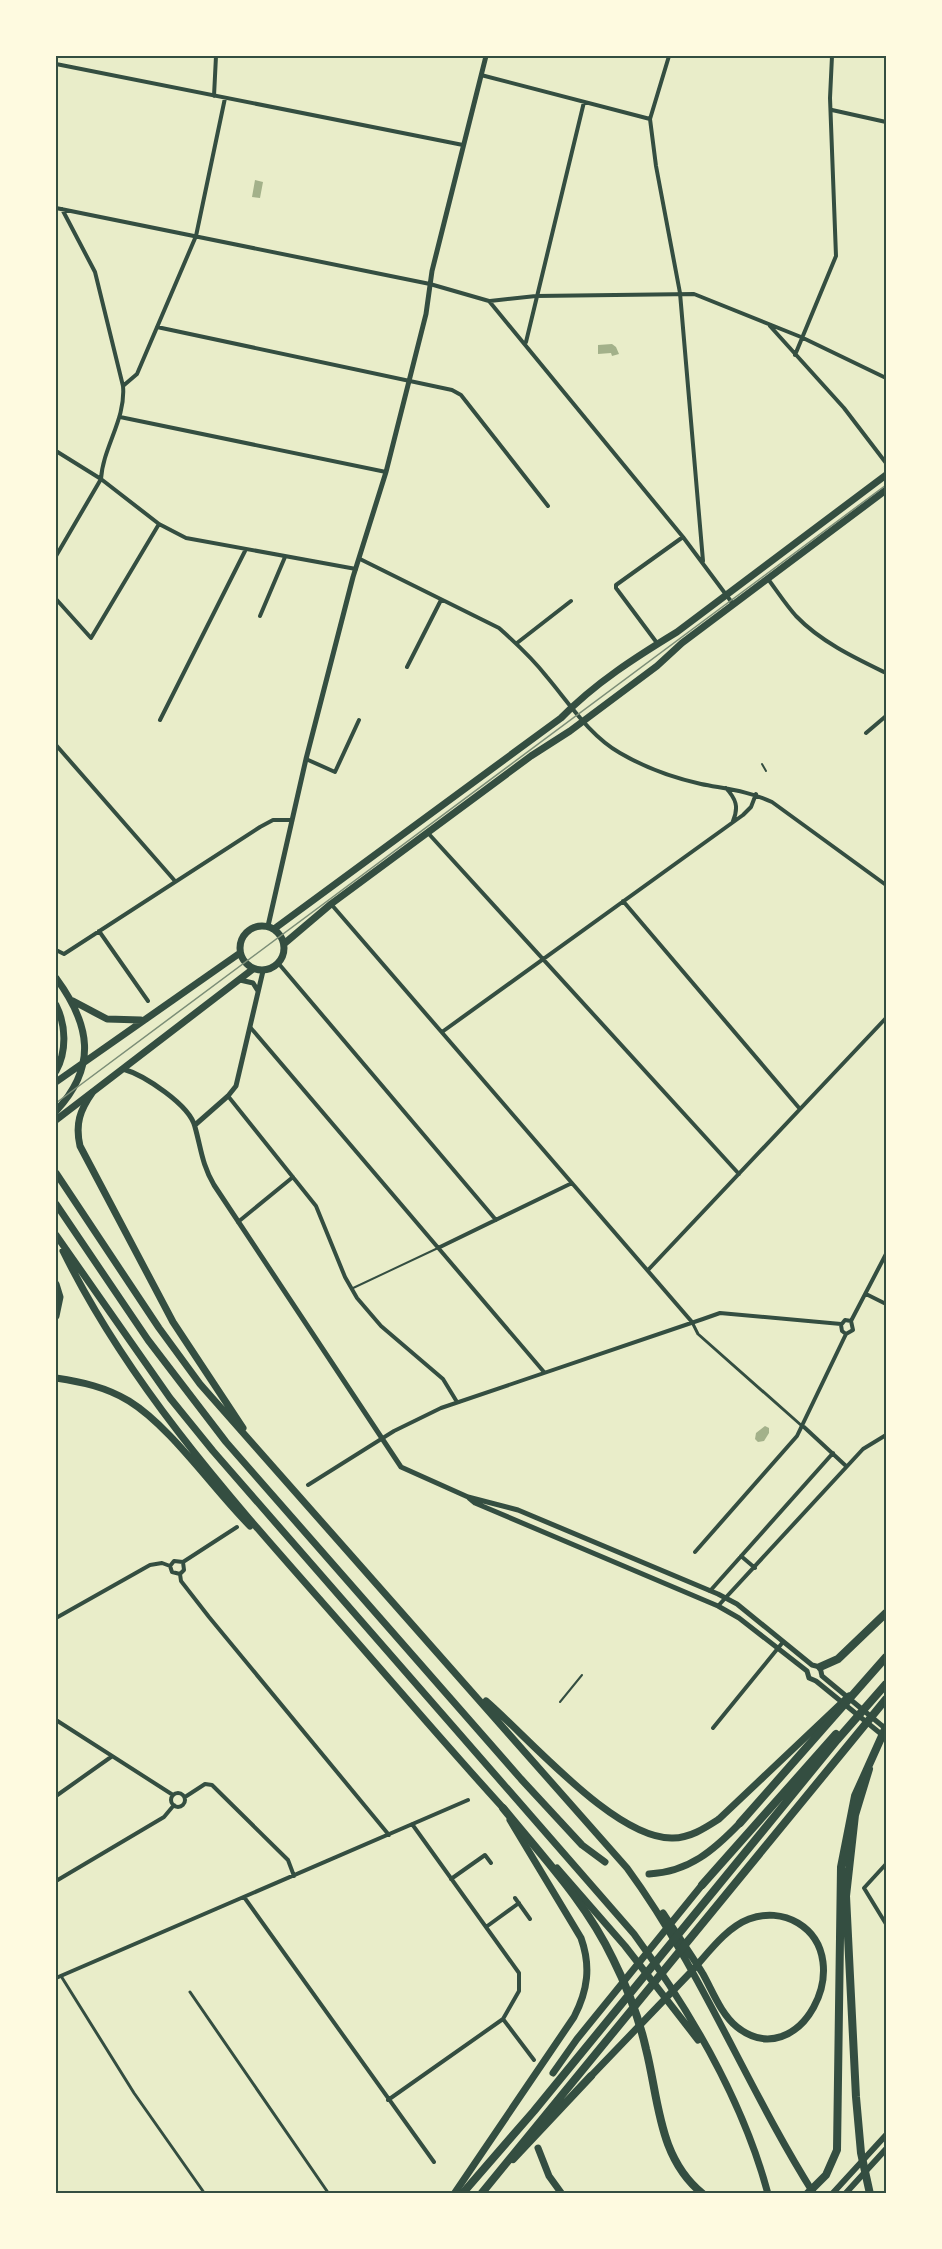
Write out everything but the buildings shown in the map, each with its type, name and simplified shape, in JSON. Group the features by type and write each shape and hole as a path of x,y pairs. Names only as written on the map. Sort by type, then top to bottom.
{"highway":[{"path":"816,1666 838,1659 886,1613"},
{"path":"740,1823 886,1657"},
{"path":"702,1885 886,1677"},
{"path":"462,2193 534,2111 837,1740 886,1684"},
{"path":"489,2184 886,1699"},
{"path":"807,2193 826,2175 837,2150 841,1866 855,1796 886,1728"},
{"path":"870,2193 859,2131 846,1896 855,1815 876,1747"},
{"path":"503,1808 574,1895 613,1959 632,2002 646,2048 666,2142 682,2173 703,2193"},
{"path":"481,2193 591,2076"}],"main road":[{"path":"886,475 726,596 657,643 572,707 552,725 271,927 253,927 247,932 240,945 240,953 245,963 253,969 263,971 279,964 284,954 285,944 331,904 531,756 583,721 733,604 886,490"},
{"path":"271,927 285,944"},
{"path":"56,1082 240,953"},
{"path":"56,1120 253,969"},
{"path":"56,978 72,1001 85,1034 84,1061 70,1092 56,1111"},
{"path":"72,1001 107,1018 143,1020"},
{"path":"56,1005 63,1024 64,1039 61,1060 56,1071"},
{"path":"92,1093 83,1107 78,1122 80,1146 173,1322 206,1376 231,1407 250,1441"},
{"path":"56,1173 200,1384 627,1868 656,1906 709,1985 727,2016 743,2031 760,2038 783,2036 801,2025 817,2002 824,1976 822,1956 815,1940 796,1922 781,1916 769,1915 749,1919 728,1934 591,2076"},
{"path":"56,1204 148,1340 226,1442 521,1779 582,1845 605,1862"},
{"path":"56,1236 85,1297 161,1413 287,1562 682,2011"},
{"path":"56,1236 138,1355 213,1451 634,1934 714,2061 742,2121 768,2193"},
{"path":"56,1284 60,1297 56,1316"},
{"path":"56,1378 85,1382 131,1401 161,1426 225,1501 287,1562"},
{"path":"466,1684 620,1820 649,1835 673,1838 697,1832 719,1819 840,1702 864,1683"},
{"path":"454,2193 574,2017 585,1994 588,1975 586,1953 581,1938 503,1808"},
{"path":"649,1874 675,1870 699,1859 740,1823"},
{"path":"553,2073 576,2039 702,1885"},
{"path":"656,1906 795,2163 814,2193"},
{"path":"832,2193 886,2135"},
{"path":"538,2148 549,2176 562,2193"},
{"path":"845,2193 886,2149"}],"street":[{"path":"214,96 216,56"},
{"path":"271,927 306,759 356,569 386,472 426,314 430,284 486,56"},
{"path":"669,56 650,119 656,166 680,293 703,563"},
{"path":"795,356 836,256 832,56"},
{"path":"56,64 463,145"},
{"path":"481,75 650,119"},
{"path":"123,386 137,374 196,236 225,98"},
{"path":"526,343 584,102"},
{"path":"832,110 886,122"},
{"path":"56,208 430,284 489,301 536,296 694,294 801,337 886,378"},
{"path":"56,556 101,479 102,462 120,417 124,397 95,272 62,209"},
{"path":"489,301 526,343 683,537 733,604"},
{"path":"770,325 795,356 844,408 886,462"},
{"path":"157,327 452,390 461,395 548,506"},
{"path":"120,417 386,472"},
{"path":"56,451 101,479 159,524 186,538 245,551 342,564 356,569"},
{"path":"56,599 91,638 159,524"},
{"path":"657,643 616,588 619,583 683,537"},
{"path":"160,720 245,551"},
{"path":"260,616 285,556"},
{"path":"360,559 499,628 517,643 583,721 615,750 631,759 699,784 756,794 799,821 886,885"},
{"path":"768,578 796,616 812,629 850,656 886,673"},
{"path":"407,667 441,600"},
{"path":"517,643 571,601"},
{"path":"866,733 886,716"},
{"path":"306,759 334,772 359,720"},
{"path":"56,745 175,881"},
{"path":"726,788 735,798 732,822"},
{"path":"442,1032 732,822 751,807 756,794"},
{"path":"56,950 64,954 260,826 273,820 292,820"},
{"path":"427,832 740,1174"},
{"path":"623,901 800,1109"},
{"path":"331,904 572,1184 649,1269 699,1334 846,1466"},
{"path":"99,931 148,1001"},
{"path":"279,964 496,1220"},
{"path":"195,1125 236,1086 263,971"},
{"path":"238,980 253,983 258,991"},
{"path":"649,1269 886,1018"},
{"path":"250,1027 544,1372"},
{"path":"123,1069 136,1073 168,1095 195,1125 205,1170 401,1467 468,1497 518,1510 726,1598 816,1666 822,1676 886,1728"},
{"path":"228,1096 316,1206 351,1289 381,1326 443,1379 457,1402"},
{"path":"238,1222 293,1177"},
{"path":"438,1248 572,1184"},
{"path":"695,1552 804,1427 846,1334 853,1330 851,1321 886,1254"},
{"path":"866,1294 886,1304"},
{"path":"308,1485 409,1422 457,1402 720,1313 841,1324 845,1320 851,1321"},
{"path":"841,1324 841,1330 846,1334"},
{"path":"718,1606 846,1466 863,1449 886,1435"},
{"path":"710,1591 832,1453"},
{"path":"468,1497 475,1503 718,1606 739,1618 807,1671 809,1678 816,1681 886,1738"},
{"path":"170,1566 174,1561 183,1562 237,1527"},
{"path":"741,1556 755,1568"},
{"path":"180,1574 184,1570 183,1562"},
{"path":"56,1618 150,1565 162,1563 170,1566"},
{"path":"170,1566 172,1572 180,1574"},
{"path":"180,1574 181,1581 211,1620 389,1835"},
{"path":"713,1728 783,1642"},
{"path":"807,1671 816,1666"},
{"path":"816,1681 822,1676"},
{"path":"56,1720 173,1795 179,1793 184,1797"},
{"path":"56,1796 111,1757"},
{"path":"174,1805 182,1806 184,1797 205,1784 212,1785 288,1860 294,1875"},
{"path":"56,1881 164,1817 174,1805 173,1795"},
{"path":"56,1978 468,1800"},
{"path":"388,2100 503,2019 519,1990 520,1978 412,1824"},
{"path":"451,1879 485,1855 491,1863"},
{"path":"886,1864 864,1888 886,1924"},
{"path":"244,1897 434,2162"},
{"path":"515,1898 530,1919"},
{"path":"486,1927 519,1903"},
{"path":"61,1976 134,2093 205,2193"},
{"path":"190,1992 329,2193"},
{"path":"503,2019 534,2060"}],"lane":[{"path":"762,764 766,771"},
{"path":"351,1289 438,1248"},
{"path":"560,1702 582,1676"}],"shaded area":[{"path":"255,180 263,182 260,198 252,197"},
{"path":"612,344 619,354 612,356 611,353 598,354 598,345"},
{"path":"765,1426 769,1428 769,1433 764,1441 758,1442 755,1439 756,1433"}],"tram line":[{"path":"56,1103 886,485"}]}
